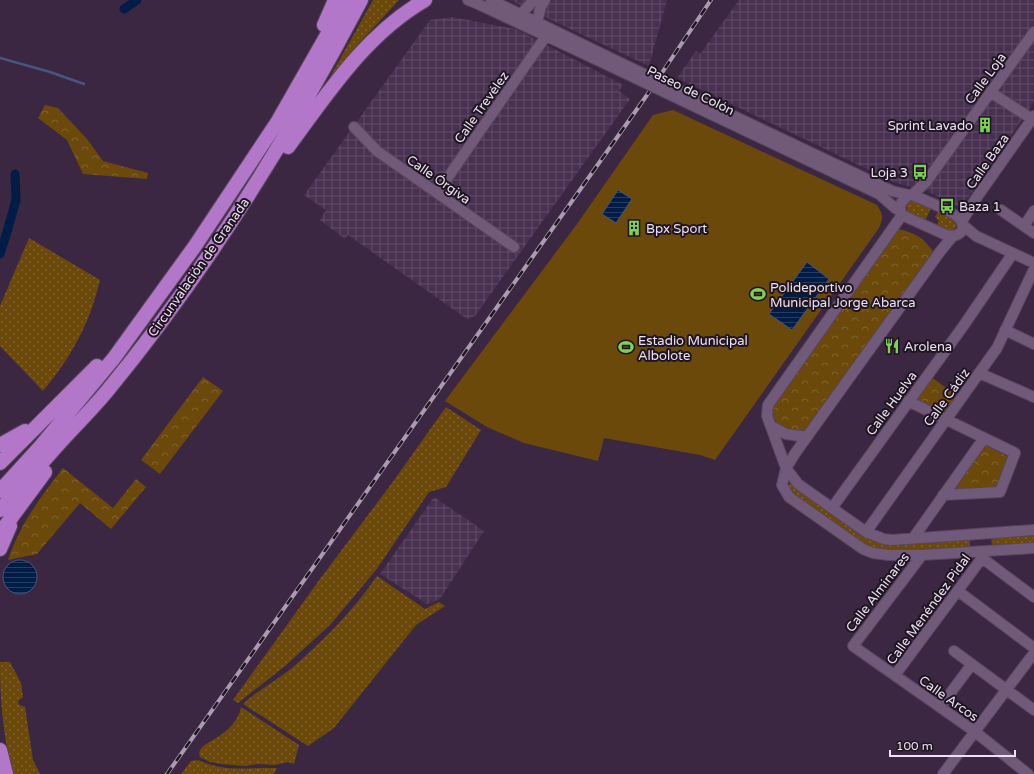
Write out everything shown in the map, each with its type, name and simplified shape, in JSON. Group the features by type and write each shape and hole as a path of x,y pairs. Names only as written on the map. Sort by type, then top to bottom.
{"highway":[{"path":"278,121 283,102 319,35 335,0"},
{"name":"Circunvalación de Granada","path":"0,491 82,398 124,344 207,228 278,121 347,0"},
{"name":"Circunvalación de Granada","path":"0,510 107,391 151,335 200,268 255,185 304,104 361,0"},
{"path":"255,185 269,172 353,60 384,29 410,9 425,0"},
{"path":"0,463 89,375 110,352 124,344"},
{"path":"0,445 39,423"},
{"path":"0,533 45,472 70,442 76,425"},
{"path":"0,549 19,508"},
{"path":"0,750 6,774"}],"street":[{"name":"Paseo de Colón","path":"468,0 546,36 628,70"},
{"name":"Paseo de Colón","path":"491,0 537,22 628,70 681,95 892,191 911,195 955,215 959,229 946,235 901,213 879,194 681,95"},
{"path":"521,14 534,0"},
{"path":"537,22 545,0"},
{"name":"Calle Loja","path":"786,468 767,416 768,405 901,213 900,205 904,199 926,182 1034,32"},
{"name":"Calle Trevélez","path":"437,193 546,36"},
{"path":"990,92 1033,118"},
{"name":"Calle Baza","path":"786,468 934,259 959,229 977,197 1033,118"},
{"name":"Calle Órgiva","path":"354,127 377,152 514,247"},
{"path":"1001,210 1034,233"},
{"path":"1024,226 1034,211"},
{"path":"959,229 1034,263"},
{"name":"Calle Huelva","path":"832,508 964,325 1013,253"},
{"name":"Calle Cádiz","path":"866,532 997,348 1034,269"},
{"path":"1005,330 1034,344"},
{"path":"979,373 1034,397"},
{"path":"908,401 1014,453 1000,492 943,496"},
{"path":"771,426 786,434 807,437"},
{"path":"914,538 984,438"},
{"path":"786,468 798,484 866,532 884,539 892,540 1034,530"},
{"path":"786,468 782,485 790,497 863,548 873,553 981,554 1034,548"},
{"path":"980,534 981,554 1034,597"},
{"name":"Calle Alminares","path":"854,646 922,554"},
{"name":"Calle Menéndez Pidal","path":"895,676 958,591 981,554"},
{"path":"958,591 1034,648"},
{"name":"Calle Arcos","path":"854,646 974,731 1028,774"},
{"path":"954,651 1034,710"},
{"path":"943,774 1034,653"},
{"path":"940,707 972,664"}],"shaded area":[{"path":"510,0 667,0 649,66"},
{"path":"739,0 1034,0 1034,102 961,208 927,191 896,183 677,78 696,51 700,54"},
{"path":"452,17 516,29 623,85 619,91 630,99 475,316 467,319 348,235 345,239 320,220 326,210 304,195 430,20"},
{"path":"434,497 484,531 440,599 427,604 380,574"}],"green space":[{"path":"373,0 399,0 353,50 326,84"},
{"path":"45,105 58,108 87,139 103,161 148,173 147,179 83,174 67,140 38,118"},
{"path":"673,110 877,205 882,216 882,221 879,228 715,460 700,455 604,438 598,461 524,443 487,427 445,401 577,224 653,115"},
{"path":"912,200 931,208 925,221 907,211 906,204"},
{"path":"938,212 953,219 957,225 954,230 950,232 936,226 939,221 935,217"},
{"path":"896,229 919,237 928,244 935,255 806,434 798,433 781,426 774,418 771,409"},
{"path":"29,238 100,280 86,324 76,344 43,391 0,346 0,306"},
{"path":"203,377 223,391 160,474 141,460"},
{"path":"931,377 958,396 944,414 916,399"},
{"path":"446,407 481,430 446,487 429,492 376,570 330,625 285,666 238,703 233,700 320,579 392,483"},
{"path":"985,445 1009,457 996,488 953,490"},
{"path":"63,468 113,508 136,479 146,487 111,529 80,503 37,554 8,560 18,535 25,523"},
{"path":"792,483 865,535 970,538 970,547 893,551 877,549 861,542 788,490 787,486"},
{"path":"1034,535 1034,544 992,546 991,537"},
{"path":"377,576 425,609 439,602 445,606 416,625 334,728 308,746 243,704 292,668 315,647 338,625"},
{"path":"0,662 10,662 21,683 23,697 18,701 19,705 25,707 33,760 40,774 13,774 3,718"},
{"path":"241,707 299,745 294,764 288,762 275,765 258,764 245,766 210,762 200,757 199,753 202,747 222,734 231,726 237,718"},
{"path":"198,760 218,767 277,768 274,774 181,774 191,761"}],"water":[{"path":"618,190 632,199 616,223 602,214"},
{"path":"807,262 829,279 792,330 769,314"},
{"path":"17,560 23,560 32,565 36,571 36,583 32,589 23,594 17,594 8,589 3,580 3,574 8,565"}],"waterway":[{"path":"124,9 137,0"},
{"path":"0,58 50,72 84,84"},
{"path":"0,254 16,200 15,174"}],"railway":[{"path":"167,774 647,95 711,0"}],"place":[{"name":"Sprint Lavado","path":"985,125"},
{"name":"Loja 3","path":"920,172"},
{"name":"Baza 1","path":"947,206"},
{"name":"Bpx Sport","path":"634,228"},
{"name":"Polideportivo Municipal Jorge Abarca","path":"758,294"},
{"name":"Arolena","path":"892,346"},
{"name":"Estadio Municipal Albolote","path":"626,347"}]}
